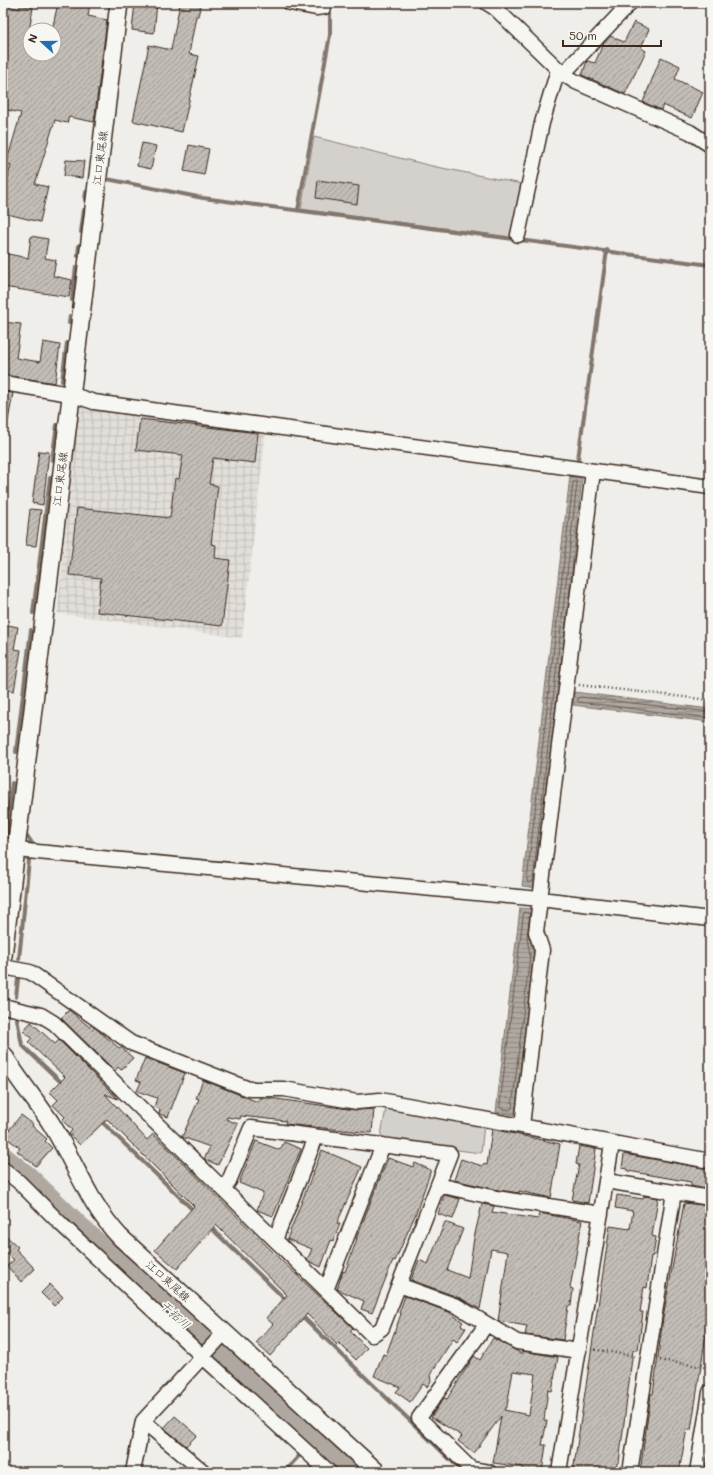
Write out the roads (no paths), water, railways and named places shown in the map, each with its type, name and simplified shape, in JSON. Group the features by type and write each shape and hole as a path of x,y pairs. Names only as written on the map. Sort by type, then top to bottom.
{"main road":[{"name":"江口東尾線","path":"3,956 9,847 70,394 119,3"},
{"name":"江口東尾線","path":"4,1060 49,1120 66,1148 97,1210 106,1222 220,1337 377,1472"}],"street":[{"path":"290,3 316,8 324,7 324,3"},
{"path":"487,3 495,8 560,72 576,82 690,132 710,145"},
{"path":"518,235 542,123 560,72 630,3"},
{"path":"3,383 70,394 94,402 710,487"},
{"path":"522,1126 542,950 536,932 593,471"},
{"path":"9,847 540,899 710,919"},
{"path":"3,967 30,972 131,1043 249,1089 284,1089 357,1102 380,1100 710,1161"},
{"path":"3,1006 41,1015 54,1022 223,1189 372,1335 382,1328 450,1154 251,1128 229,1181 223,1189"},
{"path":"275,1240 316,1137"},
{"path":"559,1472 612,1144"},
{"path":"326,1290 383,1145"},
{"path":"3,1169 19,1182 62,1226 330,1472"},
{"path":"606,1181 710,1198"},
{"path":"438,1185 496,1198 601,1214"},
{"path":"630,1472 674,1192"},
{"path":"399,1285 456,1306 517,1342 579,1351"},
{"path":"486,1324 419,1418 471,1469 489,1472"},
{"path":"133,1472 143,1421 220,1337"},
{"path":"697,1472 710,1392"},
{"path":"143,1421 204,1472"}],"water":[{"path":"570,476 582,478 537,888 522,886"},
{"path":"574,692 710,709 710,722 573,705"},
{"path":"520,908 534,909 531,938 534,955 515,1115 496,1112"}],"waterway":[{"path":"298,210 330,35 330,5"},
{"path":"107,179 203,198 710,265"},
{"path":"85,200 86,192"},
{"path":"81,232 84,210"},
{"path":"78,256 79,245"},
{"path":"578,459 607,250"},
{"path":"72,300 76,267"},
{"path":"69,323 70,316"},
{"path":"62,381 67,343"},
{"path":"52,460 57,425"},
{"path":"33,613 50,478"},
{"path":"16,752 31,630"},
{"path":"6,833 12,783"},
{"path":"28,837 32,843"},
{"path":"19,959 29,860"},
{"path":"16,997 18,979"},
{"path":"17,1019 22,1045 64,1085"},
{"path":"100,1120 194,1211"},
{"name":"干拓川","path":"3,1158 27,1177 85,1233 347,1472"},
{"path":"209,1226 288,1302"},
{"path":"301,1315 463,1472"},
{"path":"284,1472 299,1456"}]}
